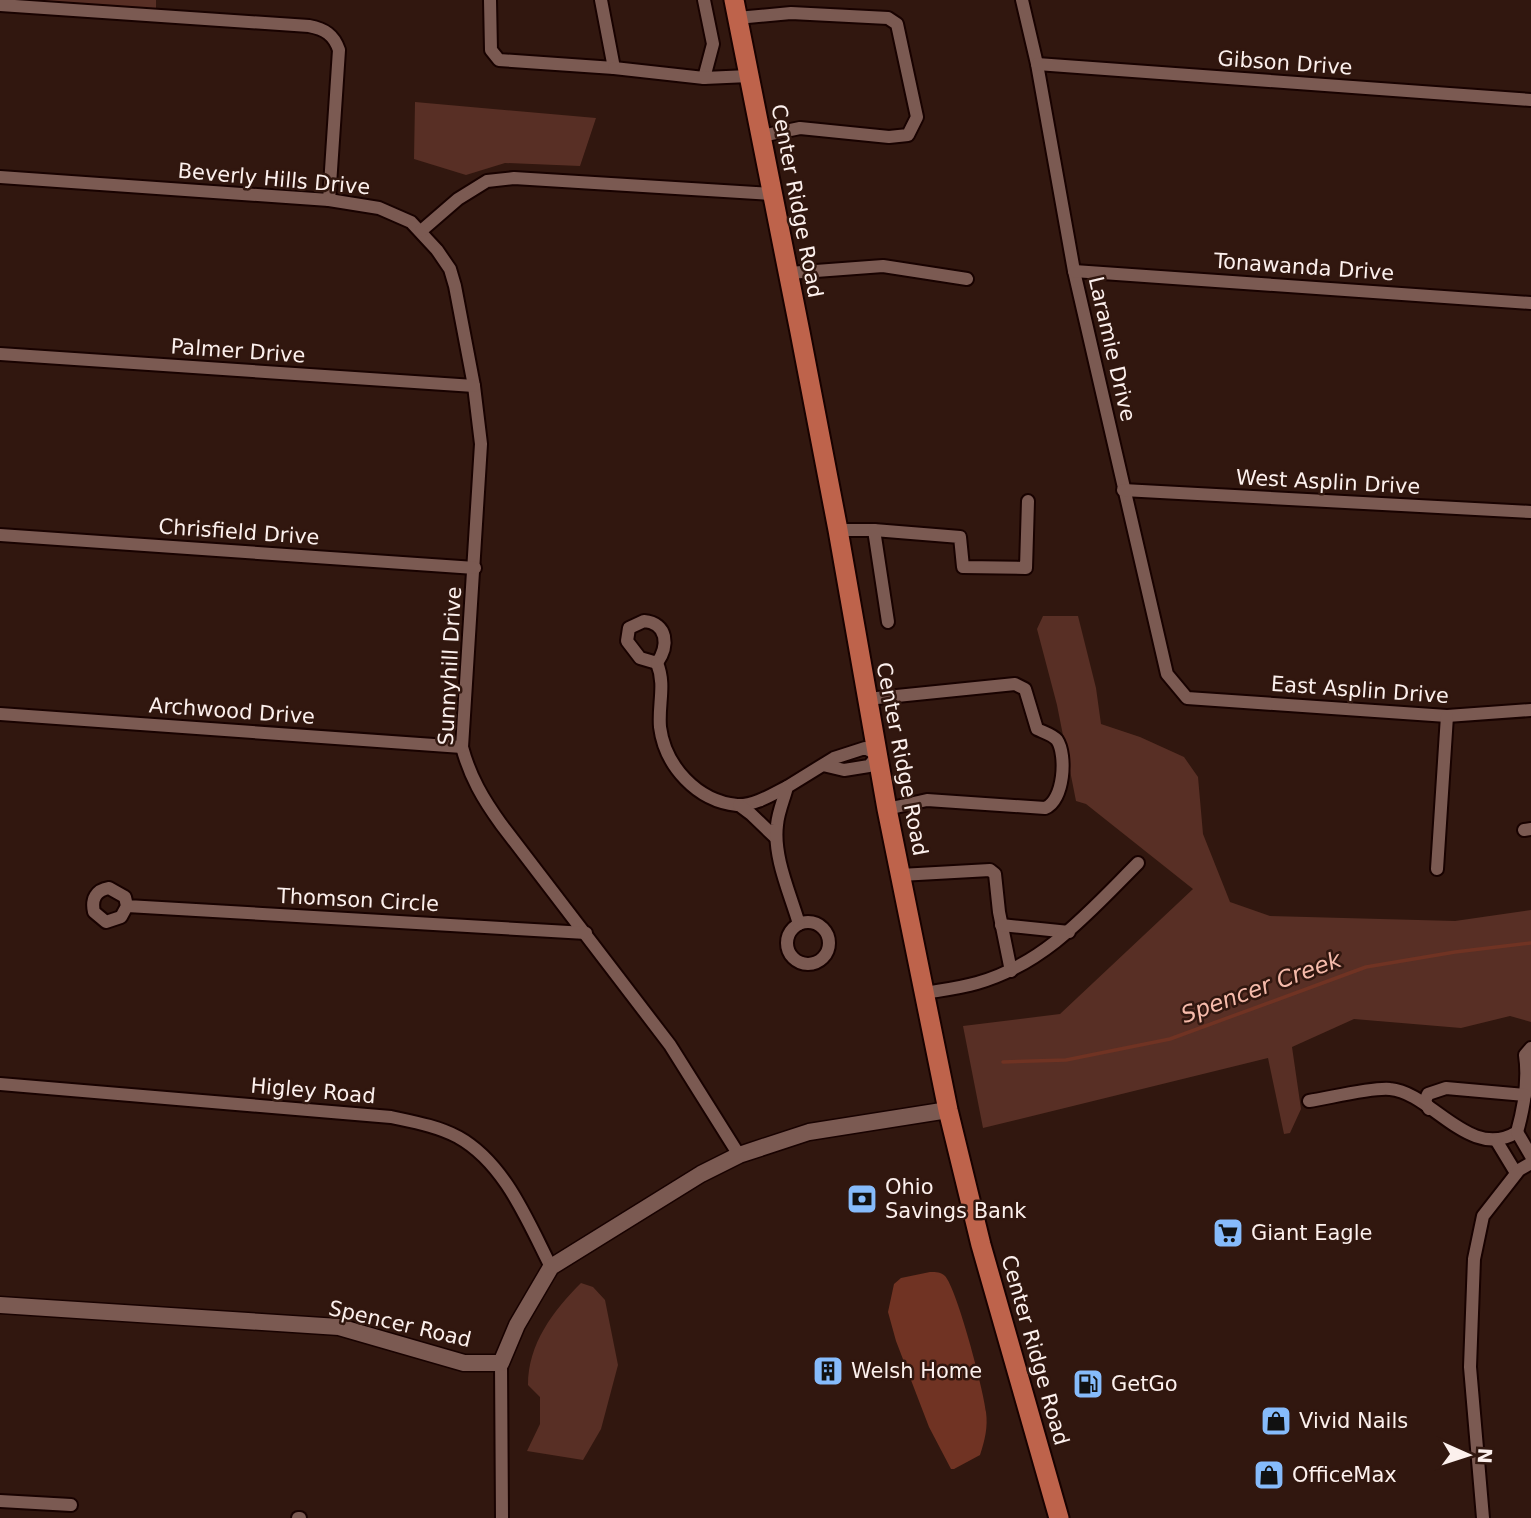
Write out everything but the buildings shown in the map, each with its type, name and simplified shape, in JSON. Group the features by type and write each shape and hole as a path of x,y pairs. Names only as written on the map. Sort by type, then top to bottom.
{"main road":[{"name":"Center Ridge Road","path":"735,9 789,273 887,809 948,1110 981,1245 1059,1518"}],"street":[{"path":"490,0 491,50 499,60 704,78 748,76"},
{"path":"601,0 614,68"},
{"path":"704,0 713,44 704,78"},
{"name":"Laramie Drive","path":"1022,0 1037,64 1074,271 1123,490 1167,674 1187,698"},
{"path":"0,5 319,28 331,36 339,50 329,200"},
{"path":"735,9 888,18 897,24 916,117 908,135 889,136 800,128 761,136"},
{"name":"Gibson Drive","path":"1037,64 1531,100"},
{"name":"Beverly Hills Drive","path":"0,177 329,200 379,208 398,215 421,231"},
{"path":"421,231 458,199 488,181 514,178 772,194"},
{"name":"Sunnyhill Drive","path":"421,231 450,269 474,386 481,444 462,747 469,772 480,794 670,1045 739,1156"},
{"path":"789,273 883,266 967,279"},
{"name":"Tonawanda Drive","path":"1074,271 1531,303"},
{"name":"Palmer Drive","path":"0,354 474,386"},
{"name":"West Asplin Drive","path":"1123,490 1531,512"},
{"path":"838,530 960,537 962,566 1026,568 1028,500"},
{"path":"874,530 888,622"},
{"name":"Chrisfield Drive","path":"0,534 475,568"},
{"path":"657,663 662,680 660,726 667,752 677,771 697,791 739,805 776,838"},
{"path":"867,699 1015,684 1025,689 1037,729 1056,738 1060,748 1063,772 1059,792 1050,806 1045,808 927,800 887,809"},
{"name":"East Asplin Drive","path":"1187,698 1447,716 1531,710"},
{"name":"Archwood Drive","path":"0,714 462,747"},
{"path":"1437,869 1447,716"},
{"path":"739,805 764,799 834,758 865,747 877,755"},
{"path":"787,787 777,823 776,838 782,870 799,924"},
{"path":"924,993 976,984 1011,971 1052,946 1069,932 1138,863"},
{"path":"900,874 990,870 995,874 1001,925 1011,971"},
{"name":"Thomson Circle","path":"127,906 586,933"},
{"path":"1001,925 1069,932"},
{"path":"1531,1048 1525,1055 1525,1095 1517,1132 1531,1156"},
{"name":"Higley Road","path":"0,1084 391,1117 427,1125 457,1137 477,1150 491,1165 514,1195 551,1267"},
{"path":"1429,1109 1426,1101 1429,1094 1446,1088 1525,1095"},
{"path":"1309,1101 1390,1089 1404,1093 1462,1130 1490,1141 1517,1132"},
{"path":"502,1518 501,1363 517,1325 551,1267 646,1206 701,1174 739,1156 808,1132 948,1110"},
{"path":"1496,1140 1516,1173"},
{"path":"1483,1518 1470,1367 1473,1270 1483,1216 1516,1173 1531,1163"},
{"name":"Spencer Road","path":"0,1305 339,1327 464,1363 501,1363"},
{"path":"0,1501 71,1505"}],"shaded area":[{"path":"25,0 156,0 156,9"},
{"path":"415,102 596,118 580,166 505,163 466,175 414,159"},
{"path":"1043,616 1078,616 1096,688 1101,724 1140,737 1184,757 1198,777 1203,834 1230,902 1270,916 1455,921 1531,910 1531,1022 1510,1016 1461,1028 1354,1019 1292,1047 1301,1109 1290,1133 1284,1134 1268,1058 983,1128 963,1026 1060,1014 1193,889 1086,804 1076,801 1057,705 1037,629"},
{"path":"930,1272 945,1276 956,1300 986,1412 986,1434 980,1455 954,1469 951,1469 929,1427 896,1341 888,1312 894,1284 901,1278"},
{"path":"581,1283 593,1287 605,1300 618,1365 601,1429 583,1460 527,1451 540,1424 540,1397 528,1385 532,1356 552,1317"}],"waterway":[{"name":"Spencer Creek","path":"1003,1062 1066,1060 1170,1039 1366,967 1531,943"}],"place":[{"name":"Ohio Savings Bank","path":"862,1199"},
{"name":"Giant Eagle","path":"1228,1233"},
{"name":"Welsh Home","path":"828,1371"},
{"name":"GetGo","path":"1088,1384"},
{"name":"Vivid Nails","path":"1276,1421"},
{"name":"OfficeMax","path":"1269,1475"}]}
